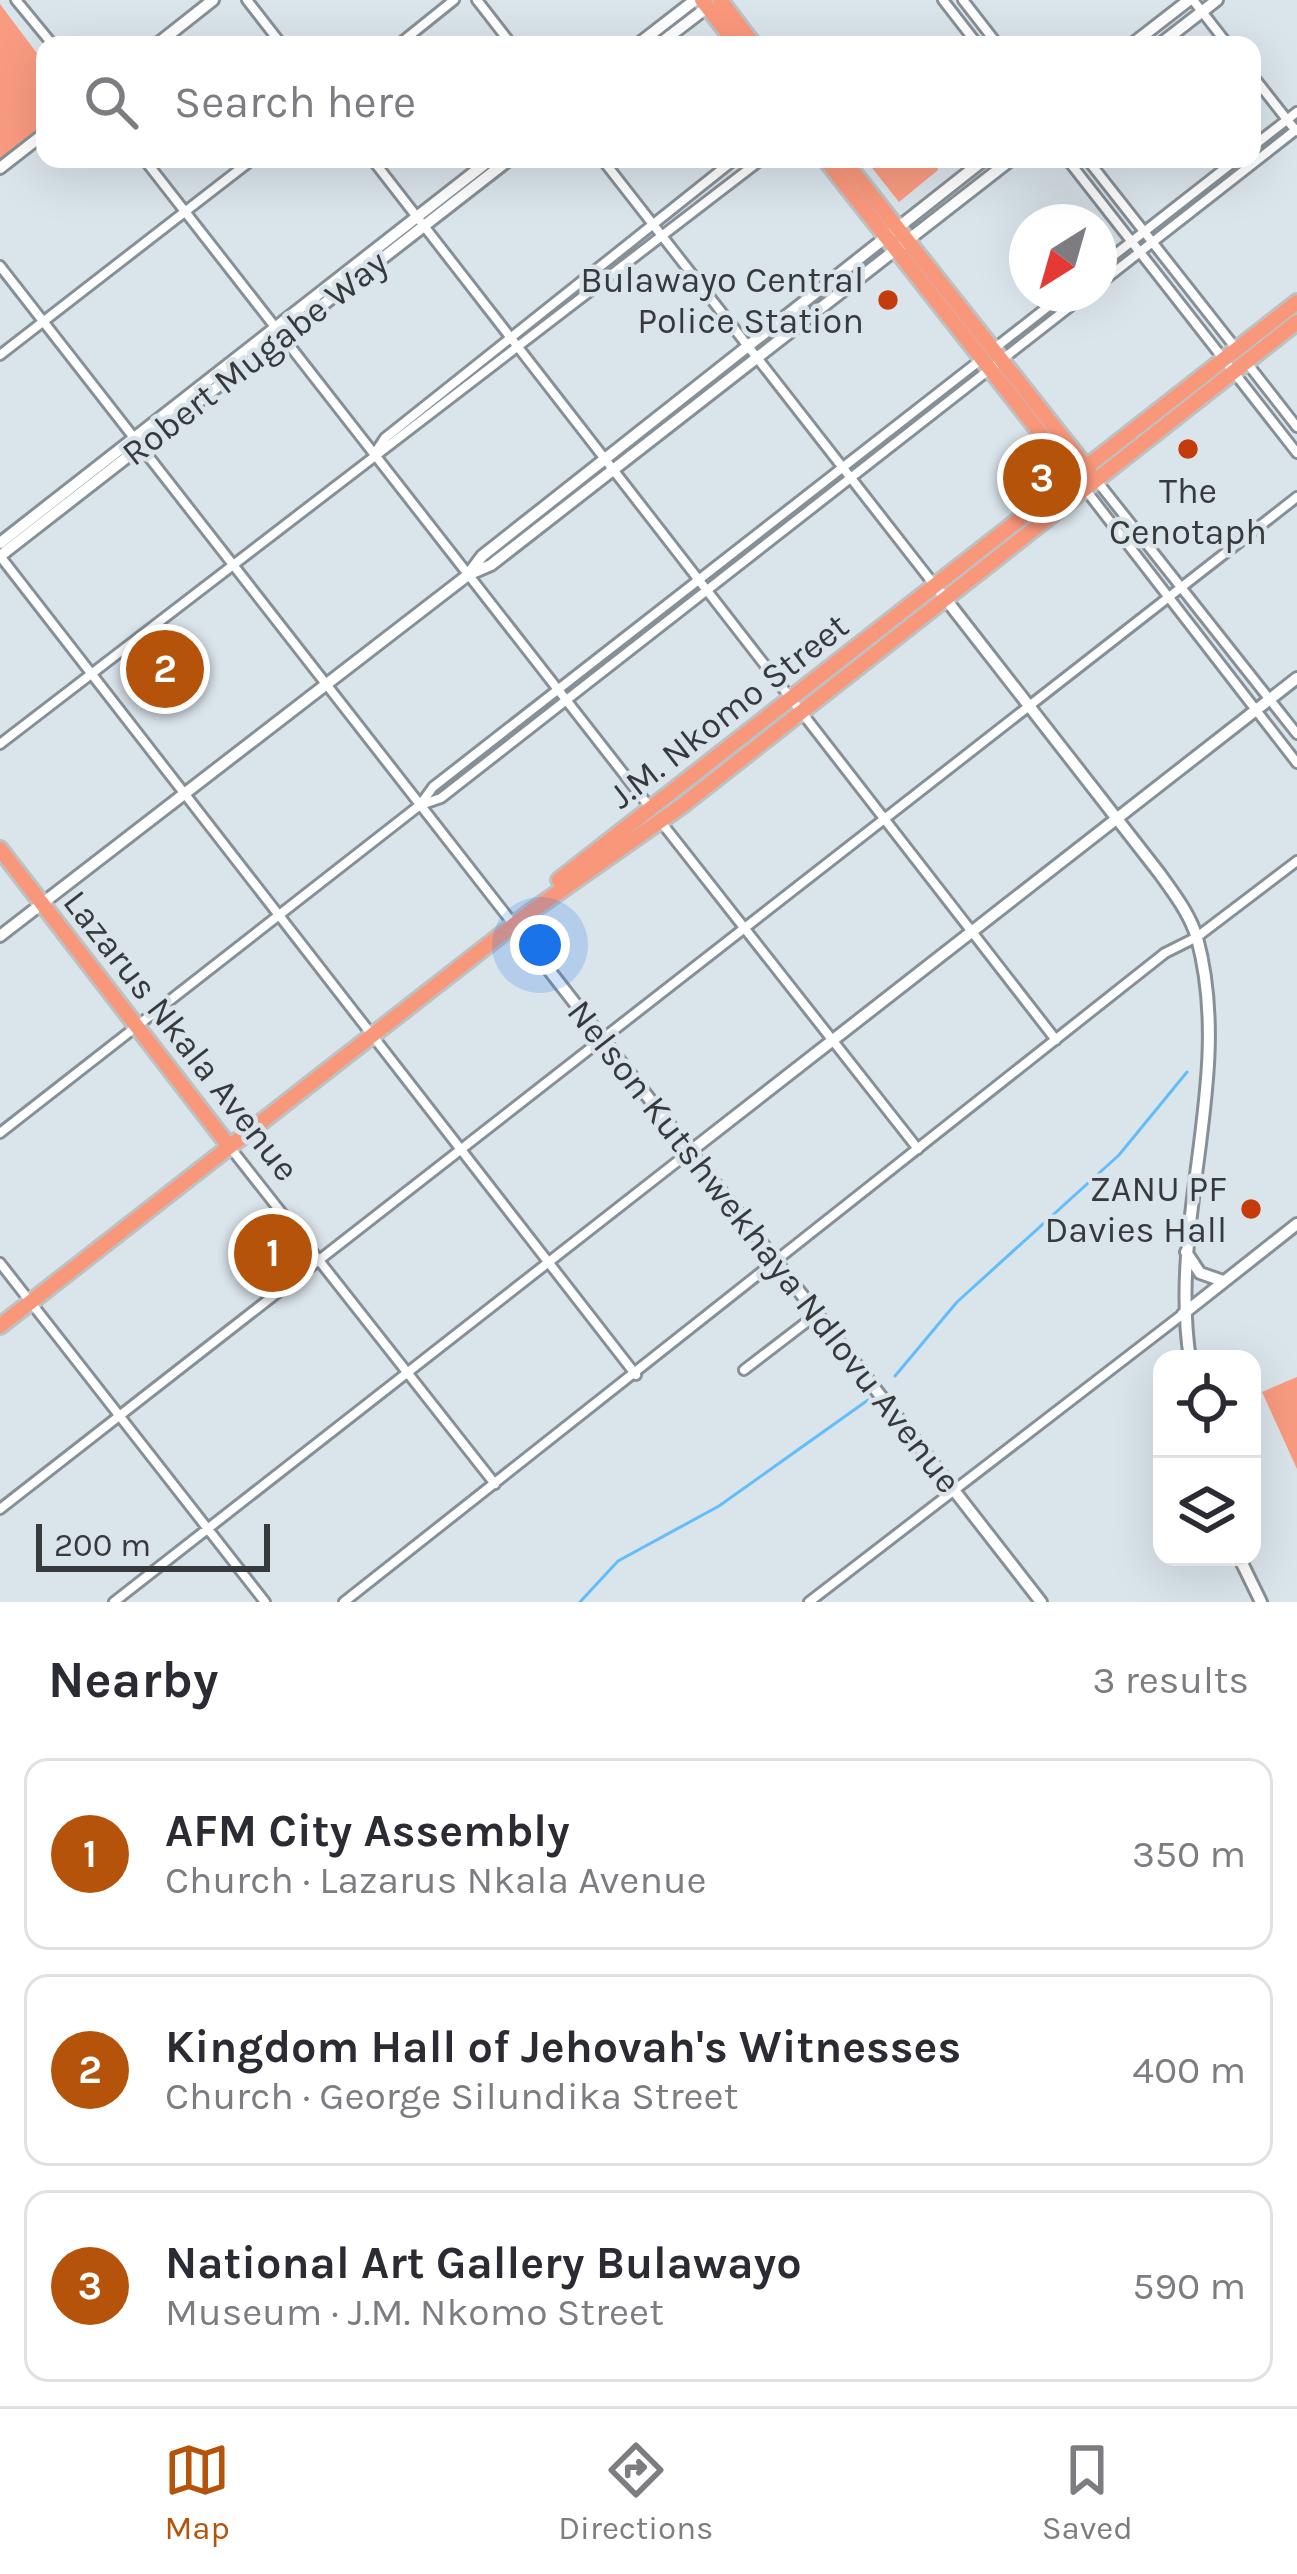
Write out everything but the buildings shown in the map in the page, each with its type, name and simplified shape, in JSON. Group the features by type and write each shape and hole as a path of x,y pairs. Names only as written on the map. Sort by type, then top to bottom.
{"highway":[{"path":"708,1 731,36"},
{"path":"708,1 745,36"},
{"path":"833,168 896,238 1090,485"},
{"path":"849,168 896,238"},
{"name":"J.M. Nkomo Street","path":"512,922 661,822 1090,485 1297,302"},
{"name":"J.M. Nkomo Street","path":"0,1326 933,584 1080,471 1297,322"},
{"name":"Lazarus Nkala Avenue","path":"0,849 227,1143"}],"street":[{"path":"16,0 46,36"},
{"path":"167,36 213,0"},
{"path":"247,0 275,36"},
{"path":"409,36 454,0"},
{"path":"477,0 505,36"},
{"path":"943,0 971,36"},
{"path":"951,10 964,0 991,36"},
{"path":"1143,36 1191,0 1221,36"},
{"path":"1170,36 1216,0"},
{"path":"652,36 708,1"},
{"path":"668,36 708,1"},
{"path":"1261,87 1296,131 1261,158"},
{"path":"1261,140 1297,112"},
{"path":"0,168 36,140"},
{"path":"151,168 918,1149"},
{"path":"0,355 241,168"},
{"path":"379,168 1056,1040"},
{"name":"Robert Mugabe Way","path":"420,221 480,168"},
{"name":"Robert Mugabe Way","path":"0,543 420,221 497,168"},
{"path":"609,168 1184,909 1197,937 1208,1018 1206,1087 1186,1252 1183,1314 1189,1350"},
{"path":"374,454 382,440 724,168"},
{"path":"0,744 751,168"},
{"path":"610,462 756,357 975,168"},
{"path":"0,936 468,575 492,565 747,345 999,168"},
{"path":"1074,168 1140,252 1297,427"},
{"path":"1094,168 1152,242 1297,453"},
{"path":"1117,252 1226,168"},
{"path":"1117,270 1248,168"},
{"name":"Nelson Kutshwekhaya Ndlovu Avenue","path":"0,266 1041,1602"},
{"path":"420,805 441,798 850,478 1044,312"},
{"path":"0,1132 420,805 433,787 842,467 1060,312"},
{"name":"Robert Mugabe Way","path":"0,556 139,440"},
{"path":"1090,485 1182,587 1297,734"},
{"path":"1090,485 1169,598 1297,763"},
{"path":"0,1509 1297,497"},
{"path":"0,556 636,1375"},
{"path":"114,1602 1297,678"},
{"path":"344,1602 1165,953 1197,937 1297,861"},
{"name":"Lazarus Nkala Avenue","path":"227,1143 495,1484"},
{"path":"808,1602 956,1493 1297,1225"},
{"path":"1186,1252 1200,1274 1223,1281"},
{"path":"0,1263 265,1602"},
{"path":"744,1370 817,1314"},
{"path":"1243,1566 1261,1602"}],"shaded area":[{"path":"0,4 36,52 36,135 0,162"},
{"path":"872,168 938,168 938,170 899,202"},
{"path":"1297,1377 1297,1469 1262,1392"}],"waterway":[{"path":"895,1376 957,1302 1119,1155 1187,1072"},
{"path":"580,1602 618,1561 719,1506 868,1400"}],"place":[{"name":"Bulawayo Central Police Station","path":"888,300"},
{"name":"The Cenotaph","path":"1188,449"},
{"name":"National Art Gallery Bulawayo","path":"1042,478"},
{"name":"Kingdom Hall of Jehovah's Witnesses","path":"165,669"},
{"name":"ZANU PF Davies Hall","path":"1251,1209"},
{"name":"AFM City Assembly","path":"273,1253"}]}
